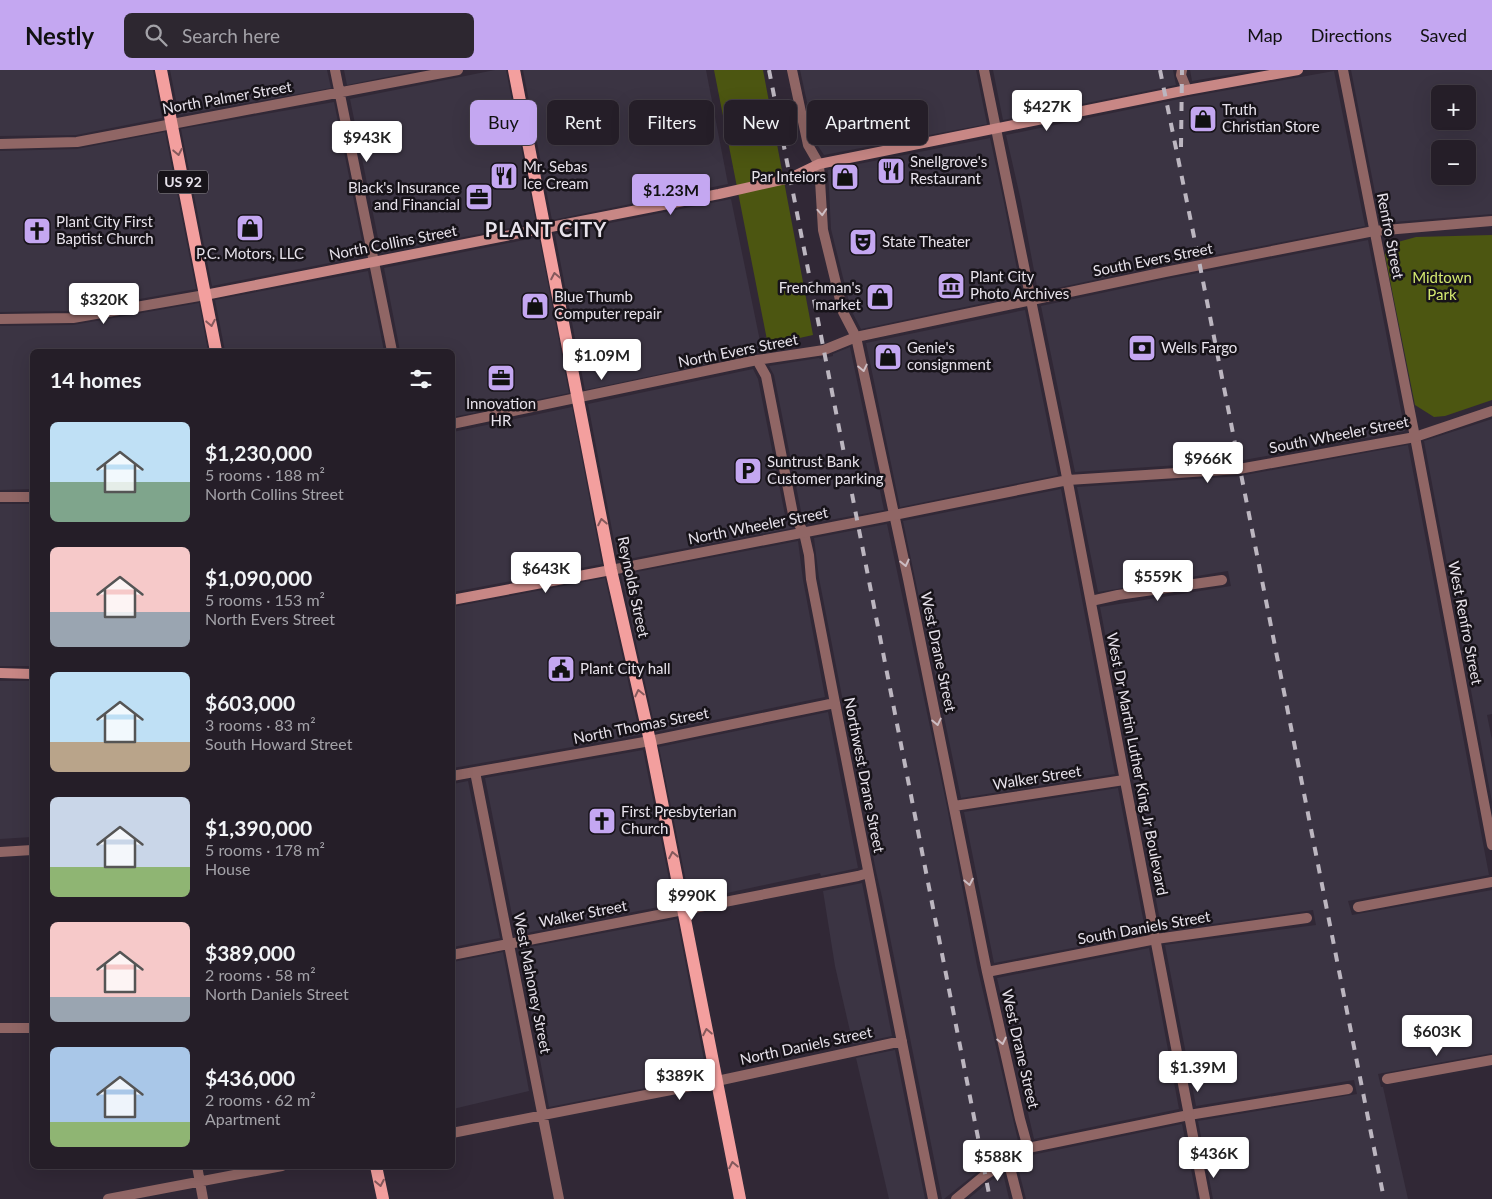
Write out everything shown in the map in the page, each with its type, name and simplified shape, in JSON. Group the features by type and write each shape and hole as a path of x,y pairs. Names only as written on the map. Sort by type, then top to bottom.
{"main road":[{"name":"US 92","path":"161,70 216,349"},
{"name":"Reynolds Street","path":"514,70 611,570 650,741 740,1199"},
{"name":"North Collins Street","path":"205,295 719,194 790,178 819,164 1187,90 1298,70"},
{"name":"North Wheeler Street","path":"455,599 611,570"},
{"path":"0,673 30,674"},
{"path":"377,1169 383,1199"}],"street":[{"path":"335,70 392,349"},
{"name":"North Palmer Street","path":"0,144 77,142 172,123 341,94 458,70"},
{"path":"792,70 808,145 819,164"},
{"name":"West Dr Martin Luther King Jr Boulevard","path":"984,70 1068,480 1205,1199"},
{"path":"1182,70 1181,75 1187,90"},
{"name":"Renfro Street","path":"1343,70 1415,436"},
{"name":"West Drane Street","path":"819,164 823,230 843,312 856,337 987,972 1028,1148"},
{"name":"South Evers Street","path":"824,350 856,337 1165,272 1374,231 1492,221"},
{"name":"North Collins Street","path":"0,319 73,318 205,295"},
{"name":"North Evers Street","path":"455,423 579,399 757,360 824,350"},
{"name":"Northwest Drane Street","path":"757,360 766,376 793,514 804,533 835,703 933,1199"},
{"name":"South Wheeler Street","path":"1068,480 1239,469 1415,436 1492,411"},
{"name":"West Renfro Street","path":"1415,436 1492,845"},
{"name":"North Wheeler Street","path":"611,570 894,516 1068,480"},
{"path":"0,497 30,497"},
{"path":"1091,601 1222,580"},
{"name":"North Thomas Street","path":"455,775 650,741 835,703"},
{"name":"West Mahoney Street","path":"475,772 559,1199"},
{"name":"Walker Street","path":"954,806 1124,780"},
{"path":"0,852 30,850"},
{"name":"Walker Street","path":"455,954 868,873"},
{"path":"1358,906 1492,882"},
{"name":"South Daniels Street","path":"987,972 1156,939 1307,918"},
{"path":"0,1028 30,1028"},
{"name":"North Daniels Street","path":"455,1132 717,1081 902,1041"},
{"path":"1387,1079 1492,1060"},
{"path":"956,1199 985,1175 1028,1148 1189,1115 1348,1089"},
{"path":"1008,1160 1018,1199"},
{"path":"198,1169 204,1199"},
{"path":"108,1199 268,1169"}],"shaded area":[{"path":"0,70 153,70 162,118 76,135 0,136"},
{"path":"170,70 327,70 331,88 179,115"},
{"path":"344,70 421,70 347,85"},
{"path":"495,70 506,70 512,100 470,100 470,145 521,145 536,223 381,253 350,99"},
{"path":"523,70 706,70 712,100 629,100 629,145 714,145 714,111 728,184 552,220 537,142 537,100 529,100"},
{"path":"800,70 976,70 987,124 928,135 928,100 807,100 807,102"},
{"path":"993,70 1173,70 1176,85 1003,120"},
{"path":"1190,70 1257,70 1192,81"},
{"path":"1351,70 1492,70 1492,214 1381,223"},
{"path":"1334,71 1365,226 1163,265 1038,292 1021,201 1006,135 1189,97"},
{"path":"334,102 365,256 212,286 181,129"},
{"path":"165,132 196,289 72,311 0,312 0,151 77,149"},
{"path":"990,138 1022,295 861,329 851,310 831,229 828,170"},
{"path":"817,145 877,145 824,155"},
{"path":"731,199 761,346 767,352 761,351 755,354 585,390 555,234"},
{"path":"539,237 569,393 455,417 455,349 400,349 384,268"},
{"path":"1368,240 1405,431 1238,461 1075,472 1041,306 1167,279"},
{"path":"368,271 384,349 225,349 215,300"},
{"path":"199,303 208,349 30,349 30,489 0,490 0,326 73,325"},
{"path":"1025,310 1058,475 900,507 866,343"},
{"path":"850,347 884,510 808,524 801,511 774,375 769,366 833,356 833,354"},
{"path":"753,369 758,379 785,515 792,528 618,561 588,404"},
{"path":"572,407 602,564 455,592 455,432"},
{"path":"1492,419 1492,714 1487,715 1492,740 1492,802 1424,441"},
{"path":"1408,445 1489,875 1348,901 1352,915 1492,890 1492,1053 1378,1074 1381,1087 1383,1087 1408,1199 1213,1199 1198,1121 1357,1094 1354,1080 1196,1106 1165,945 1316,925 1313,910 1162,931 1100,607 1231,586 1228,571 1098,592 1077,487 1240,476"},
{"path":"1061,489 1115,774 961,798 903,521"},
{"path":"0,504 30,504 30,666 0,666"},
{"path":"887,524 947,807 977,966 1019,1145 1005,1154 999,1155 999,1157 944,1199 942,1199 876,871 819,578 814,538"},
{"path":"798,541 803,580 825,697 656,732 621,575"},
{"path":"605,578 640,735 455,768 455,607"},
{"path":"0,681 30,681 30,837 0,839"},
{"path":"828,712 858,868 821,876 820,873 690,901 659,747"},
{"path":"643,750 674,904 516,935 485,778"},
{"path":"468,781 500,938 455,947 455,784"},
{"path":"1118,788 1146,934 994,963 964,812"},
{"path":"862,883 892,1036 853,1044 835,966 823,891"},
{"path":"677,919 707,1076 549,1107 519,949"},
{"path":"1149,948 1179,1109 1034,1139 997,978"},
{"path":"503,952 529,1091 455,1109 455,962"},
{"path":"895,1050 925,1199 889,1199 856,1058"},
{"path":"1182,1124 1197,1199 1026,1199 1017,1164 1032,1155"},
{"path":"1003,1173 1009,1199 968,1199 990,1181"}],"green space":[{"path":"714,70 763,70 769,100 724,100 724,121"},
{"path":"729,145 777,145 813,335 768,345"},
{"name":"Midtown Park","path":"1492,235 1492,400 1445,416 1434,417 1415,405 1385,255 1387,245 1416,237"}],"railway":[{"path":"769,70 990,1199"},
{"path":"1160,70 1384,1199"},
{"path":"1181,147 1182,70"}],"place":[{"name":"Truth Christian Store","path":"1203,119"},
{"name":"Snellgrove's Restaurant","path":"891,171"},
{"name":"Mr. Sebas Ice Cream","path":"504,176"},
{"name":"Par Inteiors","path":"845,177"},
{"name":"Black's Insurance and Financial","path":"479,197"},
{"name":"P.C. Motors, LLC","path":"250,228"},
{"name":"Plant City First Baptist Church","path":"37,231"},
{"name":"State Theater","path":"863,242"},
{"name":"Plant City Photo Archives","path":"951,286"},
{"name":"Frenchman's market","path":"880,297"},
{"name":"Blue Thumb Computer repair","path":"535,306"},
{"name":"Wells Fargo","path":"1142,348"},
{"name":"Genie's consignment","path":"888,357"},
{"name":"Innovation HR","path":"501,378"},
{"name":"Suntrust Bank Customer parking","path":"748,471"},
{"name":"Plant City hall","path":"561,669"},
{"name":"First Presbyterian Church","path":"602,821"}],"district":[{"name":"PLANT CITY","path":"546,230"}]}
